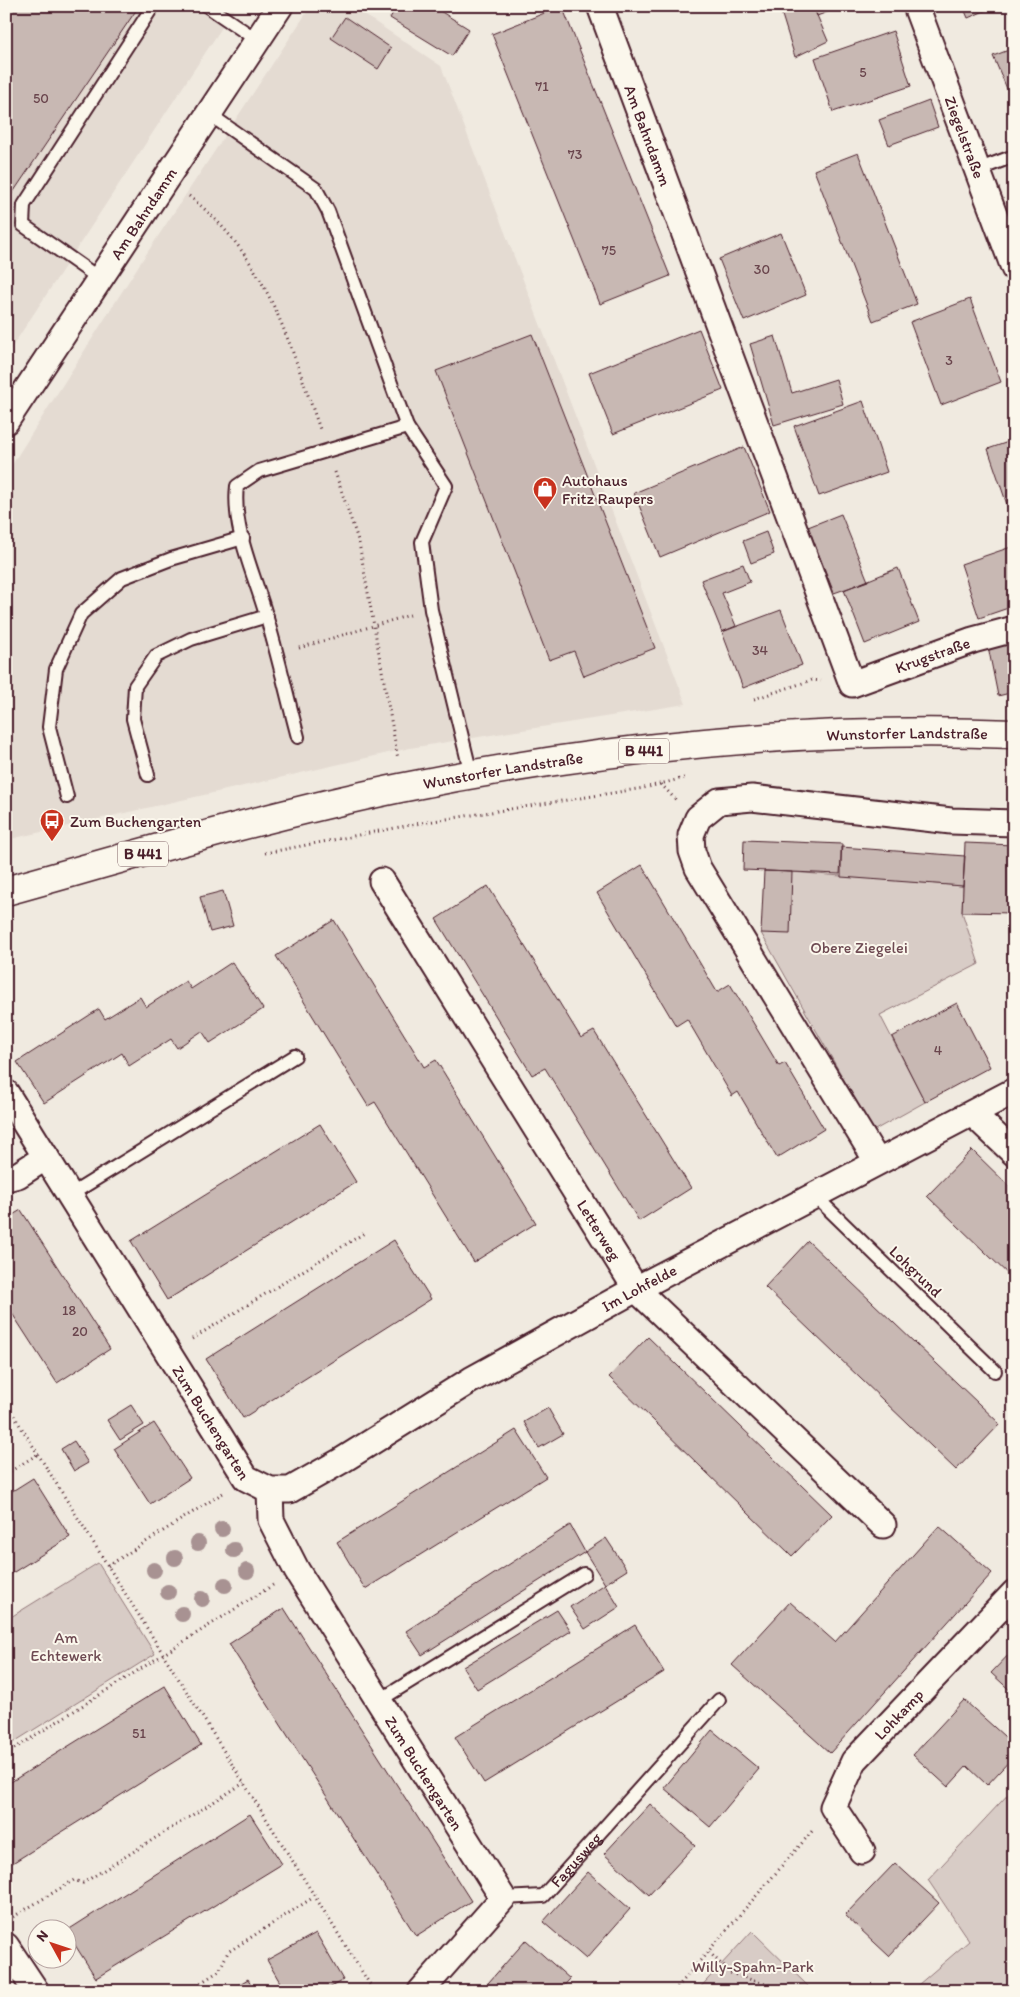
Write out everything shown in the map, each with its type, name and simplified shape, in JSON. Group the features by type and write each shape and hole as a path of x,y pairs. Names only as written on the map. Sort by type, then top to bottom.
{"main road":[{"name":"Wunstorfer Landstraße","path":"6,892 279,817 397,789 471,774 658,749 803,736 951,731 1014,734"}],"street":[{"name":"Am Bahndamm","path":"6,421 280,6"},
{"name":"Am Bahndamm","path":"600,6 852,684"},
{"name":"Ziegelstraße","path":"916,6 1014,268"},
{"name":"Krugstraße","path":"852,684 973,640 1014,628"},
{"path":"877,1161 698,868 692,851 691,835 698,818 719,801 752,798 950,821 1014,823"},
{"name":"Letterweg","path":"382,881 636,1289 883,1525"},
{"name":"Im Lohfelde","path":"270,1490 290,1490 341,1461 471,1380 636,1289 877,1161 973,1114 1014,1091"},
{"name":"Zum Buchengarten","path":"6,1093 170,1353 246,1478 270,1490 271,1520 297,1571 503,1898"},
{"path":"973,1114 1014,1153"},
{"path":"6,1178 18,1175 46,1157"},
{"name":"Lohkamp","path":"833,1807 854,1761 1014,1593"},
{"path":"833,1807 862,1851"},
{"path":"421,1991 503,1898"},
{"path":"6,1946 36,1991"}],"lane":[{"path":"100,279 23,225 24,205 153,6"},
{"path":"206,6 257,40"},
{"path":"209,114 316,189 328,211 407,427 446,486 422,542 431,610 471,774"},
{"path":"977,170 1014,156"},
{"path":"298,737 267,616 242,538 235,505 237,486 259,471 407,427"},
{"path":"67,797 49,727 56,669 81,614 122,578 171,559 242,538"},
{"path":"148,775 133,719 135,686 156,656 191,639 267,616"},
{"path":"70,1195 295,1056"},
{"name":"Lohgrund","path":"814,1195 996,1371"},
{"path":"380,1700 584,1574"},
{"name":"Fagusweg","path":"503,1898 543,1896 719,1700"}],"path":[{"path":"276,654 431,610"},
{"path":"754,699 812,680 852,684"},
{"path":"256,855 421,823 644,788 689,777"},
{"path":"170,1353 366,1232"},
{"path":"6,1403 374,1991"},
{"path":"6,1474 38,1454"},
{"path":"108,1566 246,1478"},
{"path":"6,1754 297,1571"},
{"path":"6,1922 74,1880 83,1883 244,1783"},
{"path":"674,1991 833,1807"},
{"path":"188,1991 219,1972 228,1952 314,1897"},
{"path":"709,1952 730,1972 787,1991"},
{"path":"1010,1991 1014,1986"}],"shaded area":[{"path":"6,6 236,6 6,356"},
{"path":"311,6 351,6 441,66 686,704 410,748 6,840 6,474 139,265"}],"green space":[{"name":"Obere Ziegelei","path":"792,872 963,886 962,912 979,964 880,1015 925,1102 873,1131 761,933"},
{"name":"Am Echtewerk","path":"98,1563 155,1654 6,1747 6,1620"},
{"path":"1014,1788 1014,1991 911,1991 969,1941 928,1880"},
{"name":"Willy-Spahn-Park","path":"752,1931 813,1991 697,1991"}],"building":[{"path":"6,6 139,6 12,194 6,190"},
{"path":"397,6 432,6 469,29 452,56 390,18"},
{"path":"562,6 670,276 600,304 492,34"},
{"path":"786,6 813,6 828,41 795,57 782,15"},
{"path":"813,6 843,6 817,16"},
{"path":"963,6 996,6 968,18"},
{"path":"345,17 391,48 378,69 331,38"},
{"path":"893,31 911,86 833,112 815,58"},
{"path":"1014,48 1014,105 993,56"},
{"path":"929,101 938,127 889,145 879,120"},
{"path":"858,153 917,304 873,321 814,170"},
{"path":"781,233 806,295 744,321 719,259"},
{"path":"970,299 1001,382 941,405 910,322"},
{"path":"699,329 723,390 613,434 589,373"},
{"name":"Autohaus Fritz Raupers","path":"532,334 655,648 584,676 574,651 549,660 436,371"},
{"path":"775,336 792,393 836,379 843,404 774,425 750,344"},
{"path":"863,401 887,472 819,496 794,426"},
{"path":"1014,440 1014,525 988,449"},
{"path":"744,447 770,511 660,557 634,493"},
{"path":"841,514 868,581 834,593 808,527"},
{"path":"766,532 774,554 751,563 743,541"},
{"path":"1014,546 1014,606 979,618 961,564"},
{"path":"743,564 750,582 722,593 736,626 722,632 701,580"},
{"path":"898,568 919,622 865,644 844,590"},
{"path":"781,610 802,665 743,688 722,632"},
{"path":"1014,641 1014,692 998,696 988,646"},
{"path":"744,840 842,844 840,874 743,870"},
{"path":"965,843 1014,845 1014,913 962,912"},
{"path":"841,847 965,856 963,886 841,877"},
{"path":"642,865 717,992 730,984 779,1066 785,1063 824,1129 777,1158 738,1092 732,1096 687,1019 676,1026 597,893"},
{"path":"764,871 792,872 790,934 761,933"},
{"path":"488,886 581,1038 594,1031 691,1188 639,1221 545,1068 532,1075 436,919"},
{"path":"223,891 233,926 210,932 200,897"},
{"path":"334,920 424,1067 436,1060 536,1223 474,1262 375,1102 368,1106 276,956"},
{"path":"232,962 263,1009 210,1043 202,1031 177,1048 171,1039 129,1066 122,1053 44,1103 17,1062 99,1009 105,1019 140,997 146,1007 186,981 191,989"},
{"path":"957,1003 990,1067 925,1102 892,1037"},
{"path":"320,1124 356,1182 167,1300 131,1241"},
{"path":"972,1150 1014,1191 1014,1280 927,1196"},
{"path":"21,1210 110,1349 57,1383 6,1304 6,1219"},
{"path":"394,1240 431,1299 243,1418 206,1359"},
{"path":"808,1241 1000,1424 956,1470 765,1287"},
{"path":"648,1337 832,1515 792,1556 609,1377"},
{"path":"131,1405 144,1425 120,1440 107,1420"},
{"path":"548,1408 563,1434 539,1448 524,1422"},
{"path":"154,1423 190,1478 150,1504 114,1449"},
{"path":"516,1430 546,1477 365,1589 337,1542"},
{"path":"74,1441 88,1463 74,1471 61,1449"},
{"path":"33,1478 70,1537 6,1577 6,1495"},
{"path":"570,1525 585,1552 422,1655 406,1631"},
{"path":"939,1526 992,1573 830,1753 732,1665 790,1602 835,1642"},
{"path":"606,1538 627,1570 605,1584 585,1552"},
{"path":"605,1584 619,1607 585,1629 570,1607"},
{"path":"284,1608 471,1901 416,1936 229,1644"},
{"path":"557,1610 571,1631 477,1689 463,1667"},
{"path":"635,1625 664,1672 484,1783 455,1737"},
{"path":"1014,1649 1014,1694 991,1673"},
{"path":"165,1686 201,1745 6,1867 6,1785"},
{"path":"964,1700 1014,1745 1014,1756 987,1785 967,1766 948,1787 913,1755"},
{"path":"712,1730 759,1769 710,1827 664,1788"},
{"path":"650,1804 695,1845 649,1895 604,1854"},
{"path":"250,1814 282,1864 96,1978 78,1950 78,1924"},
{"path":"895,1863 939,1903 889,1956 845,1915"},
{"path":"588,1872 630,1909 586,1959 543,1922"},
{"path":"316,1933 343,1980 324,1991 285,1991 267,1960"},
{"path":"526,1940 570,1979 559,1991 481,1991"},
{"path":"248,1979 255,1991 228,1991"}],"place":[{"name":"Autohaus Fritz Raupers","path":"545,510"},
{"name":"Zum Buchengarten","path":"52,842"}]}
